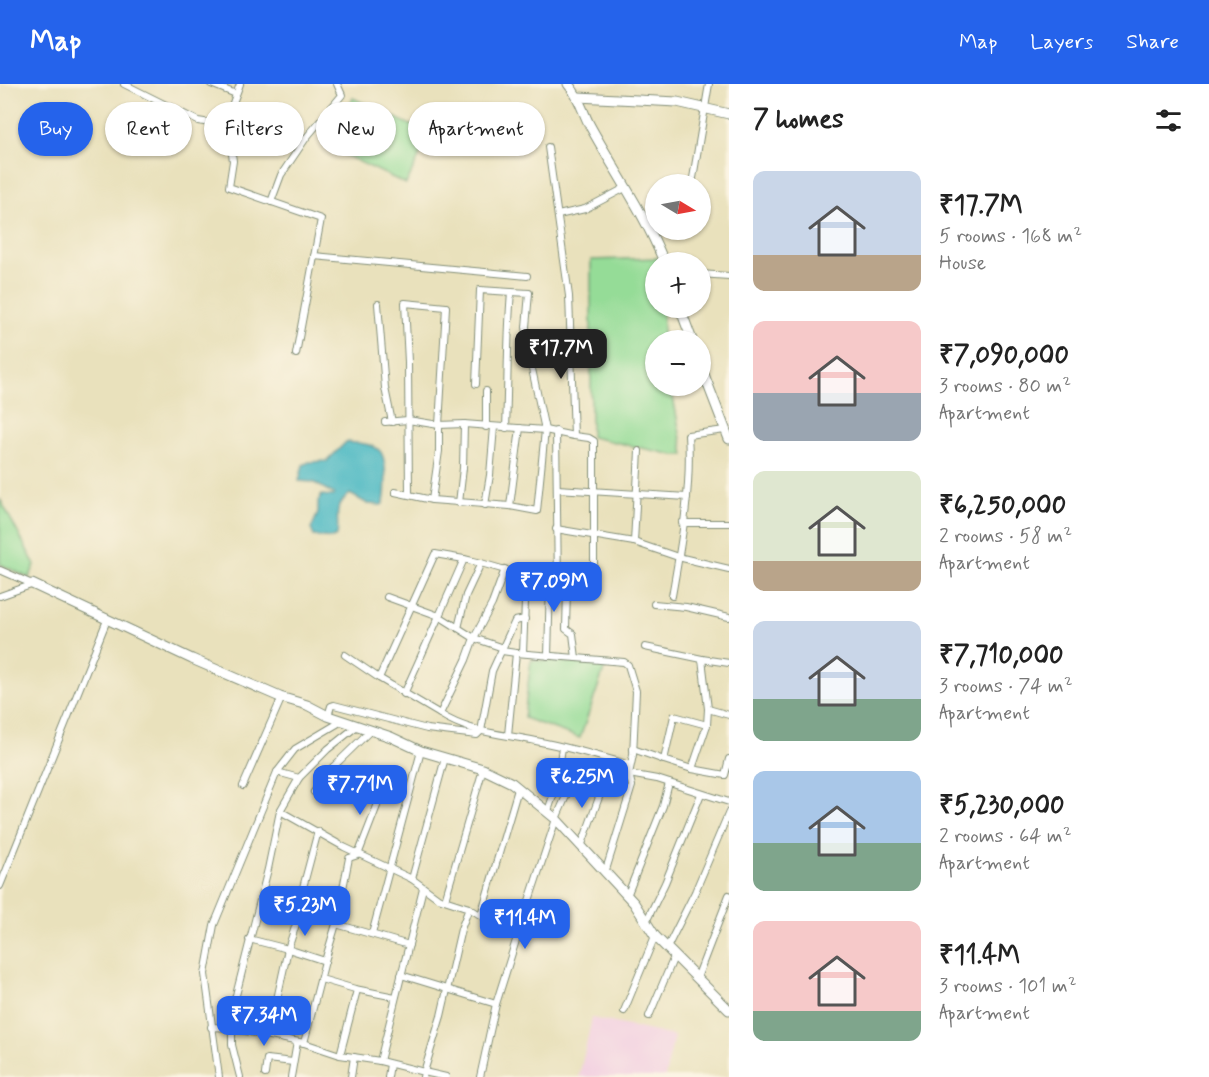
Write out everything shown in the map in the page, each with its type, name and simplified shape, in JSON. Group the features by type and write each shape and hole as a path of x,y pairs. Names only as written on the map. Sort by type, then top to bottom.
{"street":[{"path":"124,84 204,122"},
{"path":"211,84 236,94"},
{"path":"233,102 240,84"},
{"path":"272,202 281,175 306,138 342,95 337,84"},
{"path":"693,174 709,84"},
{"path":"571,85 587,121 624,188 645,219"},
{"path":"578,97 677,102 729,114"},
{"path":"548,147 569,296 574,436"},
{"path":"232,156 229,187 321,219 296,354"},
{"path":"558,215 585,209 624,188"},
{"path":"314,256 527,276"},
{"path":"711,275 729,276"},
{"path":"395,492 432,500 510,506 537,511 545,430 526,327 529,293 480,290 476,384"},
{"path":"506,428 507,351 511,292"},
{"path":"409,494 405,303 444,305 446,307 438,451 432,500"},
{"path":"378,304 385,388 392,422"},
{"path":"486,391 486,427"},
{"path":"672,596 687,497 690,454 688,435 727,435 711,393"},
{"path":"385,422 408,420 439,425 464,424 545,430 589,438 594,441 594,574"},
{"path":"459,503 464,468 464,424"},
{"path":"485,505 494,428"},
{"path":"510,506 520,429"},
{"path":"556,431 558,585"},
{"path":"634,542 639,451"},
{"path":"557,489 687,497"},
{"path":"682,524 729,523"},
{"path":"556,529 634,542 678,557 729,568"},
{"path":"379,678 435,554 505,569 567,588 566,629 573,634 576,658"},
{"path":"404,694 464,559"},
{"path":"458,628 466,595 481,563"},
{"path":"440,714 492,604 505,569"},
{"path":"0,570 282,697 421,750 483,769 512,783 556,819 627,896 655,936 674,957 728,1008"},
{"path":"507,735 525,619 526,576"},
{"path":"548,656 550,582"},
{"path":"0,596 32,584"},
{"path":"387,597 439,616 474,638 503,650 548,656 617,660 628,665 636,691 630,765 632,786 605,873"},
{"path":"654,604 686,607 729,617"},
{"path":"328,716 331,706 334,705 427,729 477,735 482,731 492,671 515,621 525,619"},
{"path":"0,886 107,620"},
{"path":"645,646 729,663"},
{"path":"345,655 452,722 630,765"},
{"path":"692,769 707,725 708,709 702,659"},
{"path":"243,786 282,697"},
{"path":"708,709 729,715"},
{"path":"664,760 674,716 707,725"},
{"path":"219,1077 205,974 210,939 226,894 277,772 295,749 342,721"},
{"path":"240,1077 232,1045 232,1011 268,869 280,811 298,778 328,749 357,726"},
{"path":"314,792 333,767 371,730"},
{"path":"548,811 556,784 562,747"},
{"path":"633,749 692,769 724,775 729,759"},
{"path":"372,934 421,750"},
{"path":"412,879 445,758"},
{"path":"333,767 383,784 410,790"},
{"path":"480,1077 496,1004 518,934 556,819 580,768 615,780 630,777 669,783 729,802"},
{"path":"446,900 483,769"},
{"path":"277,772 298,778"},
{"path":"580,847 606,778"},
{"path":"627,896 663,806 669,783"},
{"path":"358,855 383,784"},
{"path":"556,784 570,788"},
{"path":"481,915 518,789"},
{"path":"646,922 665,883 701,794"},
{"path":"280,811 358,855 412,879 438,898 469,908 491,922 518,934"},
{"path":"667,948 700,882 729,812"},
{"path":"269,1036 288,949 297,921 300,895 318,831"},
{"path":"291,1077 293,1062 321,979 336,924 349,858 358,855"},
{"path":"380,1061 423,888"},
{"path":"697,978 729,894"},
{"path":"423,1075 448,991 461,929 469,908"},
{"path":"336,924 409,945"},
{"path":"624,1011 655,936"},
{"path":"249,939 325,961"},
{"path":"649,1016 674,957"},
{"path":"401,975 496,1004"},
{"path":"321,979 395,998"},
{"path":"340,1055 357,990"},
{"path":"211,1027 231,1028 301,1042 340,1055 380,1061 423,1075 446,1077"},
{"path":"351,1077 354,1057"},
{"path":"265,1074 267,1059 293,1062"},
{"path":"388,1077 390,1064"}],"shaded area":[{"path":"592,1018 674,1036 665,1077 579,1077"}],"green space":[{"path":"396,118 408,124 408,156 419,156 406,184 347,156 396,156"},
{"path":"645,258 645,318 663,318 663,330 645,330 645,396 673,396 684,455 674,455 591,437 591,260"},
{"path":"0,499 35,565 29,578 0,564"},
{"path":"531,660 606,664 580,738 524,718"}],"water":[{"path":"346,442 372,446 382,454 386,475 384,503 381,505 368,504 350,494 338,509 337,536 332,538 314,536 311,529 318,513 318,501 322,495 333,496 334,494 313,482 299,481 303,465 309,462 327,461"}]}
